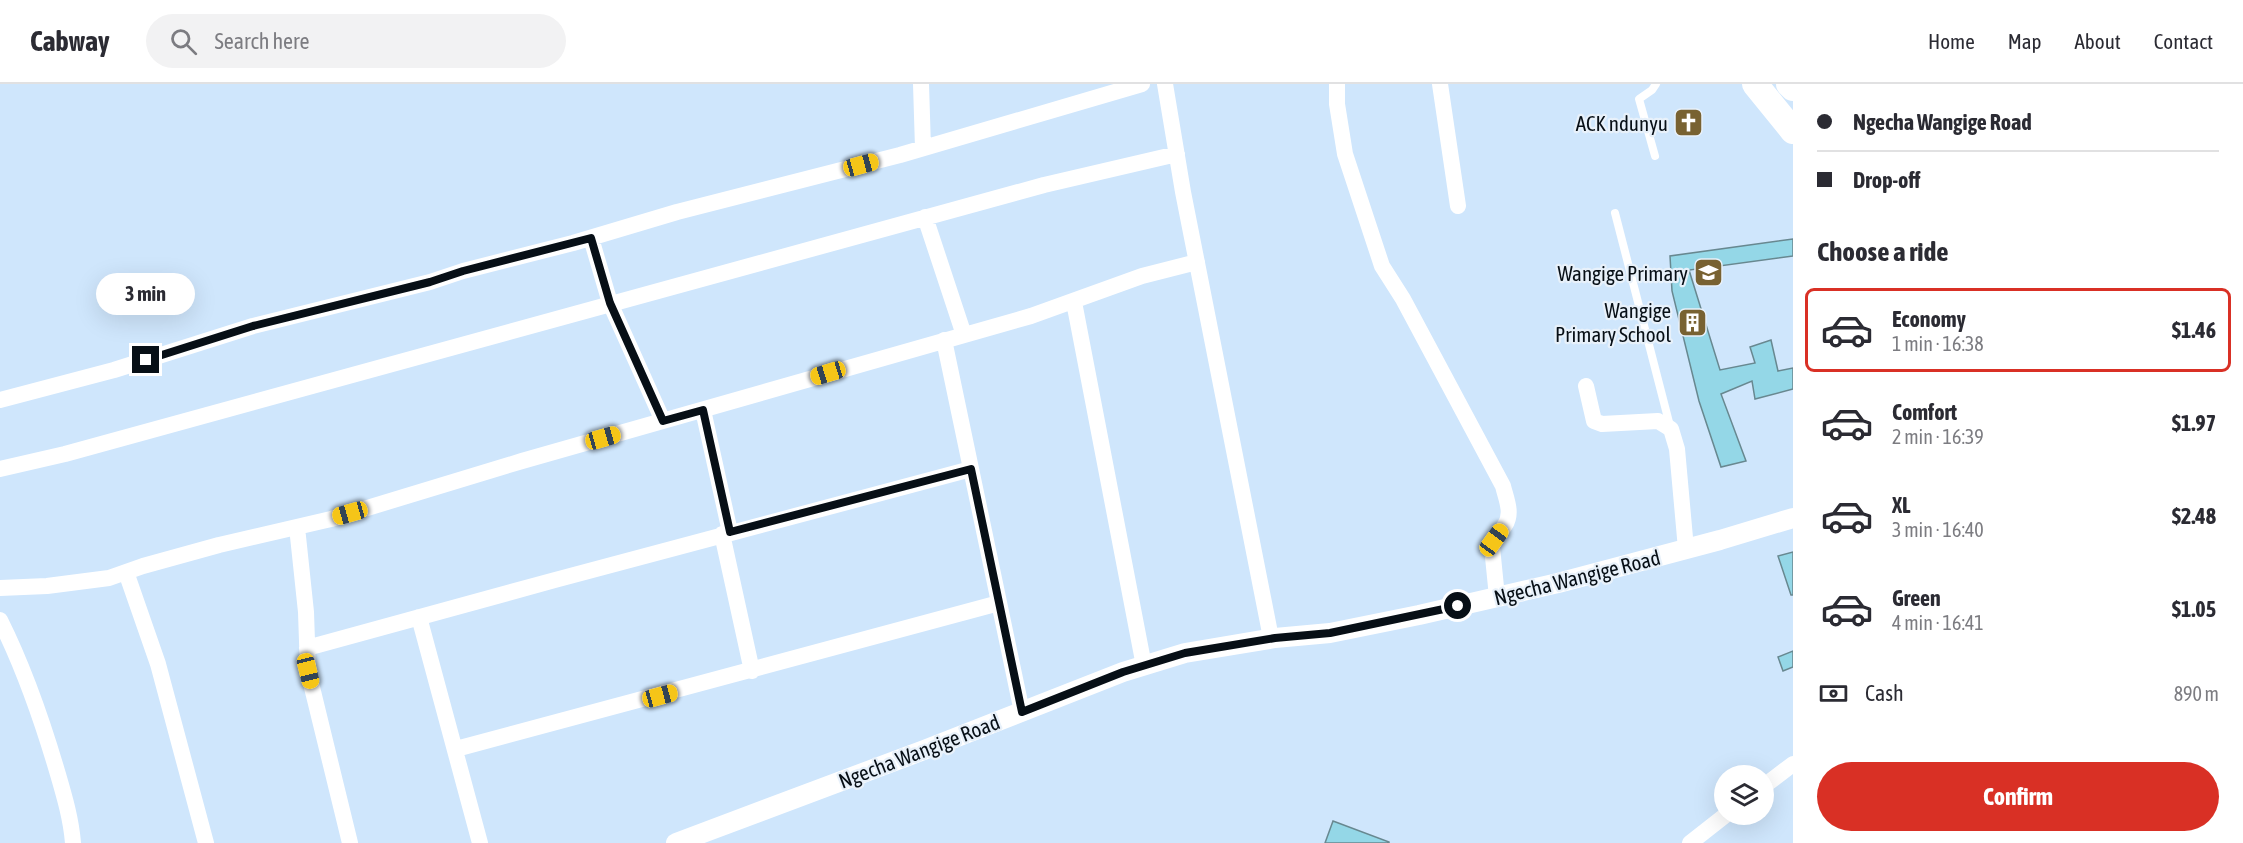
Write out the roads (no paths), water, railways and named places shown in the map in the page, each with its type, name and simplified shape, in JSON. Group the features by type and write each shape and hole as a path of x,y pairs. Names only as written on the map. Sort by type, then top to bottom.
{"main road":[{"path":"1755,84 1793,131"},
{"path":"1790,84 1793,88"}],"street":[{"path":"921,84 923,148"},
{"path":"0,400 114,370 253,326 430,282 677,212 923,148 1142,84"},
{"path":"1165,84 1197,262 1271,638"},
{"path":"1337,84 1337,104 1345,154 1382,266 1403,299 1503,486 1509,508 1509,518 1494,540 1492,547 1497,597"},
{"path":"1440,84 1458,206"},
{"path":"0,469 1044,185 1177,154"},
{"path":"925,217 964,335"},
{"path":"591,238 610,303 663,421"},
{"path":"0,588 77,583 109,578 208,548 342,516 522,460 964,335 1074,302 1142,276 1197,262"},
{"path":"1074,302 1144,666"},
{"path":"944,340 1022,712"},
{"path":"1586,386 1594,421 1602,424 1658,421 1671,429 1677,449 1686,549"},
{"path":"703,410 752,671"},
{"path":"307,648 726,533 971,469"},
{"name":"Ngecha Wangige Road","path":"676,843 1144,666 1202,649 1271,638 1330,633 1497,597 1686,549 1793,518"},
{"path":"297,527 306,612 308,671 350,843"},
{"path":"126,572 158,664 206,843"},
{"path":"456,749 999,603"},
{"path":"420,617 480,843"},
{"path":"0,620 46,735 71,823 73,843"},
{"path":"1774,778 1793,764"},
{"path":"1690,843 1714,824"}],"lane":[{"path":"1655,156 1639,99 1652,90 1656,84"},
{"path":"1615,213 1671,429"}],"place":[{"name":"ACK ndunyu","path":"1689,123"},
{"name":"Wangige Primary","path":"1709,273"},
{"name":"Wangige Primary School","path":"1692,322"}]}
